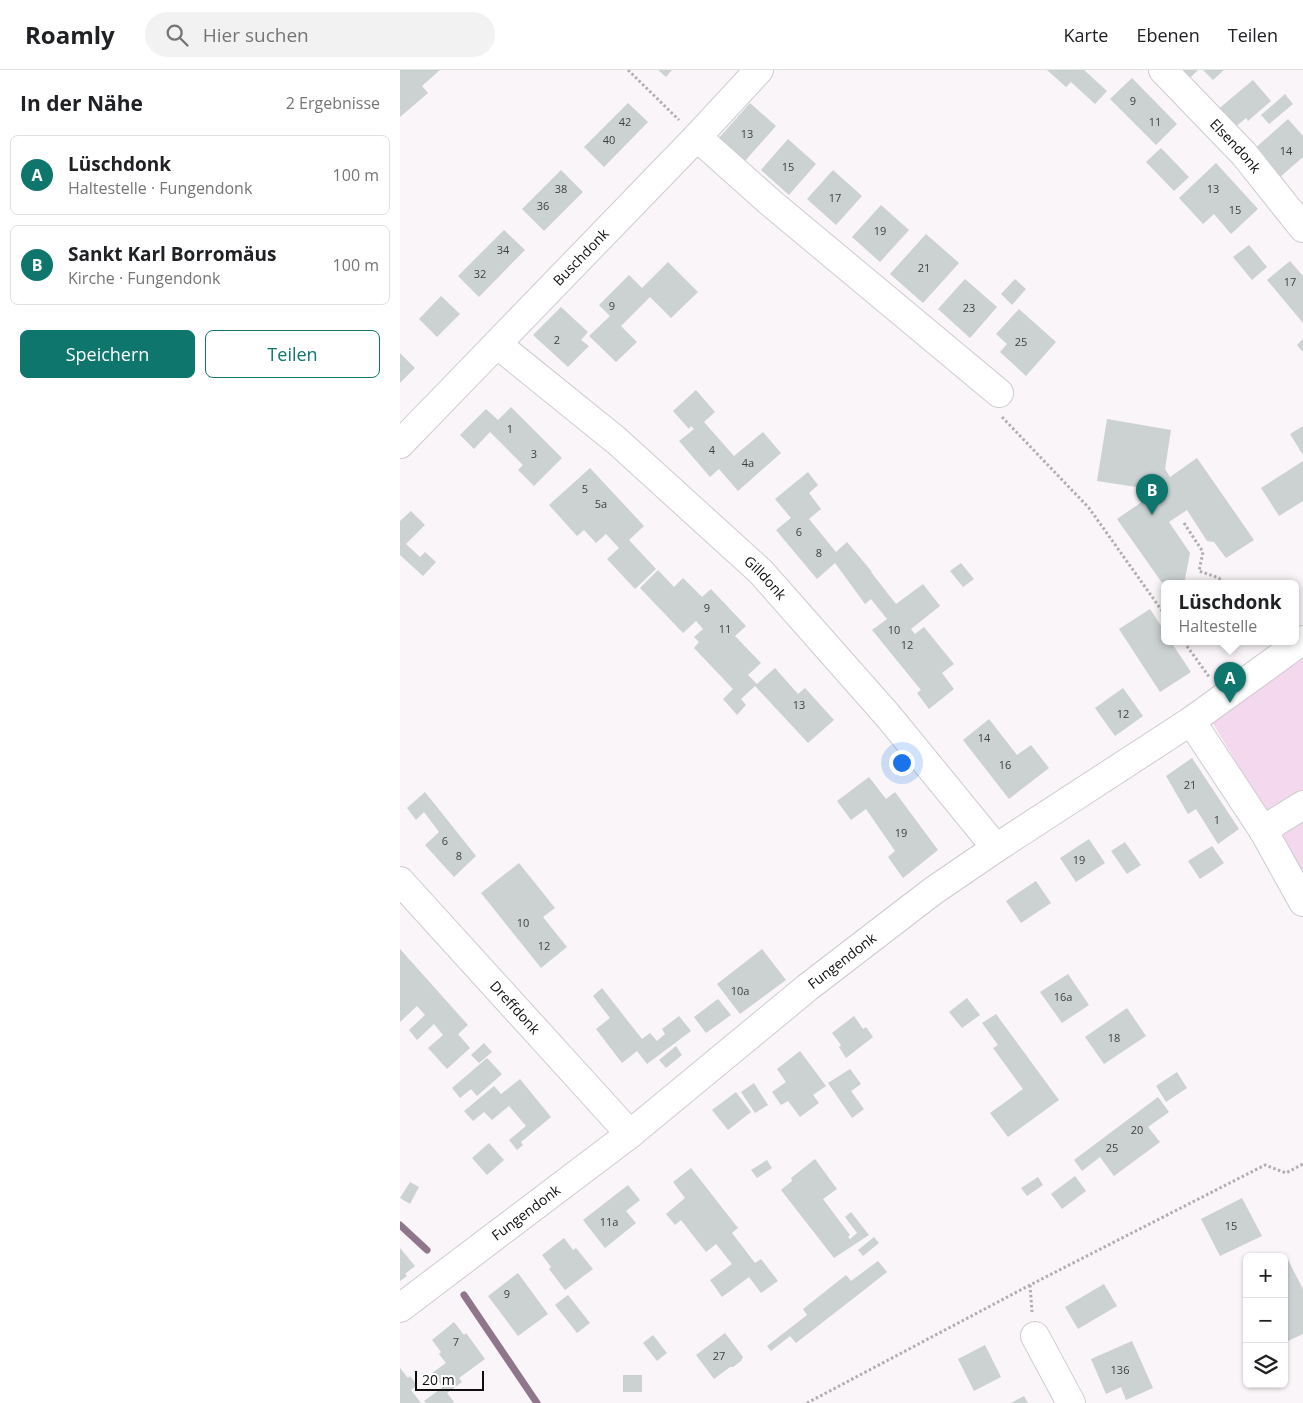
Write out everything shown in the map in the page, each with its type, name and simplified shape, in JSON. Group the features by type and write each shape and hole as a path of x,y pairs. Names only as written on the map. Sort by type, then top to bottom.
{"street":[{"name":"Buschdonk","path":"400,444 760,70"},
{"name":"Elsendonk","path":"1163,70 1244,154 1303,228"},
{"path":"697,137 771,203 999,393"},
{"name":"Gilldonk","path":"497,344 617,441 762,572 889,717 996,848"},
{"name":"Fungendonk","path":"400,1308 630,1134 808,988 933,891 1191,721 1296,645"},
{"path":"1191,721 1263,830 1303,902"},
{"path":"1263,830 1303,805"},
{"name":"Dreffdonk","path":"400,881 630,1134"},
{"path":"1035,1336 1071,1403"}],"path":[{"path":"628,70 697,137"},
{"path":"999,393 1002,417 1089,508 1161,609"},
{"path":"1184,523 1203,552 1199,571 1220,580"},
{"path":"1186,645 1223,697"},
{"path":"807,1403 1030,1285 1265,1165 1286,1172 1303,1164"}],"shaded area":[{"path":"1303,651 1303,874 1208,715"}],"building":[{"path":"400,70 440,70 422,86 428,93 400,117"},
{"path":"658,70 672,70 666,77"},
{"path":"1047,70 1084,70 1107,91 1095,104 1071,82 1066,87"},
{"path":"1179,70 1198,70 1188,80"},
{"path":"1203,70 1224,70 1213,80"},
{"path":"1132,78 1177,124 1156,145 1110,99"},
{"path":"1253,80 1271,101 1248,121 1246,118 1233,129 1216,111"},
{"path":"1285,94 1293,104 1269,124 1261,115"},
{"path":"628,103 648,122 604,167 584,147"},
{"path":"750,103 776,126 744,162 718,139"},
{"path":"1288,119 1303,136 1303,157 1279,178 1253,150"},
{"path":"788,139 816,164 789,195 761,170"},
{"path":"1161,148 1189,177 1174,191 1146,162"},
{"path":"1216,163 1258,209 1231,234 1214,214 1203,224 1179,198"},
{"path":"561,170 583,192 544,231 522,209"},
{"path":"833,170 862,196 836,225 807,199"},
{"path":"881,205 909,230 880,262 852,237"},
{"path":"504,230 525,250 479,297 458,276"},
{"path":"926,234 959,263 923,303 890,274"},
{"path":"1249,245 1267,267 1252,280 1233,257"},
{"path":"1290,261 1303,276 1303,323 1267,280"},
{"path":"668,262 698,292 671,318 650,297 621,326 637,342 616,362 589,336 610,316 599,305 629,275 642,288"},
{"path":"965,279 997,307 970,338 938,309"},
{"path":"1015,279 1026,289 1012,305 1001,294"},
{"path":"441,296 460,314 437,337 419,319"},
{"path":"561,307 588,332 581,340 589,346 568,367 533,335"},
{"path":"1019,309 1056,342 1026,376 1000,352 1007,344 996,334"},
{"path":"1303,339 1303,352 1297,345"},
{"path":"400,353 415,368 400,383"},
{"path":"696,390 715,412 704,422 734,456 763,432 781,453 738,491 719,469 710,477 679,441 694,429 691,426 689,429 673,411"},
{"path":"511,407 562,458 534,486 518,470 523,465 490,432 474,449 460,435 486,409 498,420"},
{"path":"1107,419 1171,430 1165,469 1170,477 1197,458 1254,540 1226,558 1214,542 1207,541 1187,510 1169,522 1190,553 1185,580 1161,581 1117,519 1149,497 1143,488 1097,481"},
{"path":"1303,426 1303,455 1290,434"},
{"path":"1303,461 1303,501 1279,516 1261,488"},
{"path":"590,468 644,526 629,540 656,569 635,589 607,559 619,548 606,534 596,543 584,530 577,536 549,505"},
{"path":"808,472 818,485 809,493 821,509 809,519 836,552 847,542 896,604 923,584 940,606 911,629 915,634 924,627 954,664 942,673 954,689 929,709 917,693 921,690 872,630 887,619 871,599 865,604 835,563 817,579 776,530 791,518 775,499"},
{"path":"411,511 425,525 406,544 420,557 425,552 436,562 423,576 400,555 400,521"},
{"path":"961,563 974,579 963,587 950,571"},
{"path":"658,570 674,587 683,578 702,597 711,589 746,626 735,636 761,663 748,675 757,684 775,668 798,694 805,688 834,720 808,743 755,686 741,699 746,705 737,715 723,699 733,689 694,648 699,642 694,637 703,629 696,621 683,633 640,588"},
{"path":"1150,609 1161,626 1161,645 1173,645 1191,672 1160,692 1119,629"},
{"path":"1123,688 1143,716 1115,736 1095,708"},
{"path":"989,719 1017,755 1031,745 1049,768 1009,799 963,740"},
{"path":"1192,758 1239,829 1218,844 1196,809 1188,814 1166,776"},
{"path":"869,777 886,799 895,792 938,850 903,878 888,857 895,851 866,809 851,820 837,801"},
{"path":"425,792 476,856 454,877 425,845 439,832 424,812 416,820 407,808"},
{"path":"1089,839 1105,863 1076,882 1060,858"},
{"path":"1125,842 1141,865 1127,874 1111,851"},
{"path":"1212,846 1224,863 1200,879 1188,861"},
{"path":"519,863 555,908 543,917 567,947 541,968 481,893"},
{"path":"1036,881 1051,903 1021,923 1006,901"},
{"path":"400,949 468,1025 458,1034 470,1048 447,1069 428,1048 443,1035 434,1024 417,1040 409,1030 425,1015 417,1006 400,1022"},
{"path":"762,949 786,980 740,1014 717,984"},
{"path":"1068,974 1089,1005 1062,1023 1040,992"},
{"path":"602,988 642,1039 650,1033 657,1041 665,1034 662,1029 679,1016 691,1031 647,1064 637,1051 622,1063 596,1029 610,1018 593,996"},
{"path":"967,998 980,1015 962,1028 949,1012"},
{"path":"718,999 731,1015 706,1033 694,1017"},
{"path":"1127,1008 1146,1036 1104,1064 1085,1037"},
{"path":"996,1014 1059,1100 1008,1137 990,1113 1023,1089 993,1048 998,1045 982,1023"},
{"path":"854,1016 863,1029 866,1027 873,1037 846,1058 839,1047 841,1045 832,1033"},
{"path":"484,1043 492,1052 479,1063 471,1055"},
{"path":"676,1046 682,1055 666,1068 659,1060"},
{"path":"800,1051 826,1086 813,1095 819,1103 800,1117 788,1101 781,1105 772,1092 786,1082 777,1069"},
{"path":"487,1058 502,1074 477,1096 471,1089 460,1098 452,1088"},
{"path":"850,1069 861,1084 851,1091 864,1109 852,1118 828,1083"},
{"path":"1177,1072 1187,1088 1166,1102 1156,1086"},
{"path":"520,1079 551,1117 521,1142 523,1145 517,1150 509,1140 526,1126 509,1106 492,1120 484,1112 473,1121 464,1111 494,1086 501,1094"},
{"path":"754,1083 768,1105 755,1113 741,1092"},
{"path":"736,1092 751,1112 728,1130 712,1110"},
{"path":"1158,1097 1169,1112 1148,1127 1160,1142 1114,1176 1100,1157 1082,1171 1074,1160"},
{"path":"489,1143 504,1160 487,1175 472,1158"},
{"path":"815,1159 837,1189 823,1199 850,1235 848,1237 850,1239 857,1233 845,1217 851,1212 869,1235 834,1258 781,1190 792,1181 791,1178"},
{"path":"767,1160 772,1168 757,1178 751,1170"},
{"path":"691,1168 738,1228 732,1233 755,1263 761,1259 778,1281 761,1293 749,1277 722,1297 710,1280 732,1264 716,1244 706,1252 681,1220 675,1225 666,1214 685,1198 673,1182"},
{"path":"1075,1176 1086,1191 1062,1209 1051,1194"},
{"path":"1038,1177 1043,1185 1027,1196 1021,1188"},
{"path":"410,1182 419,1187 410,1204 400,1198"},
{"path":"628,1185 640,1200 626,1211 636,1223 605,1248 583,1220"},
{"path":"1242,1198 1262,1236 1220,1256 1201,1219"},
{"path":"874,1237 879,1243 863,1256 858,1250"},
{"path":"564,1238 573,1250 576,1248 593,1269 565,1290 549,1269 551,1267 542,1255"},
{"path":"400,1248 415,1266 400,1281"},
{"path":"1288,1260 1303,1289 1303,1334 1288,1341"},
{"path":"878,1261 887,1272 796,1343 790,1336 771,1351 767,1346 807,1315 803,1309 846,1275 851,1281"},
{"path":"518,1273 548,1314 518,1336 488,1296"},
{"path":"1104,1284 1117,1306 1078,1329 1065,1307"},
{"path":"568,1295 590,1323 577,1333 555,1305"},
{"path":"454,1322 464,1335 466,1333 485,1359 459,1378 462,1382 447,1393 453,1403 426,1403 424,1401 443,1387 432,1373 446,1363 432,1340"},
{"path":"725,1333 743,1357 741,1361 714,1379 696,1355"},
{"path":"653,1335 667,1353 657,1361 643,1343"},
{"path":"1132,1341 1153,1388 1126,1400 1121,1387 1106,1394 1091,1359"},
{"path":"985,1345 1001,1377 974,1391 958,1359"},
{"path":"400,1368 417,1385 411,1390 421,1403 400,1403"},
{"path":"623,1375 642,1375 642,1392 623,1392"},
{"path":"1024,1396 1028,1403 1011,1403"}],"waterway":[{"path":"400,1225 427,1250"},
{"path":"464,1295 537,1403"}],"place":[{"name":"Sankt Karl Borromäus","path":"1152,515"},
{"name":"Lüschdonk","path":"1230,703"}]}
